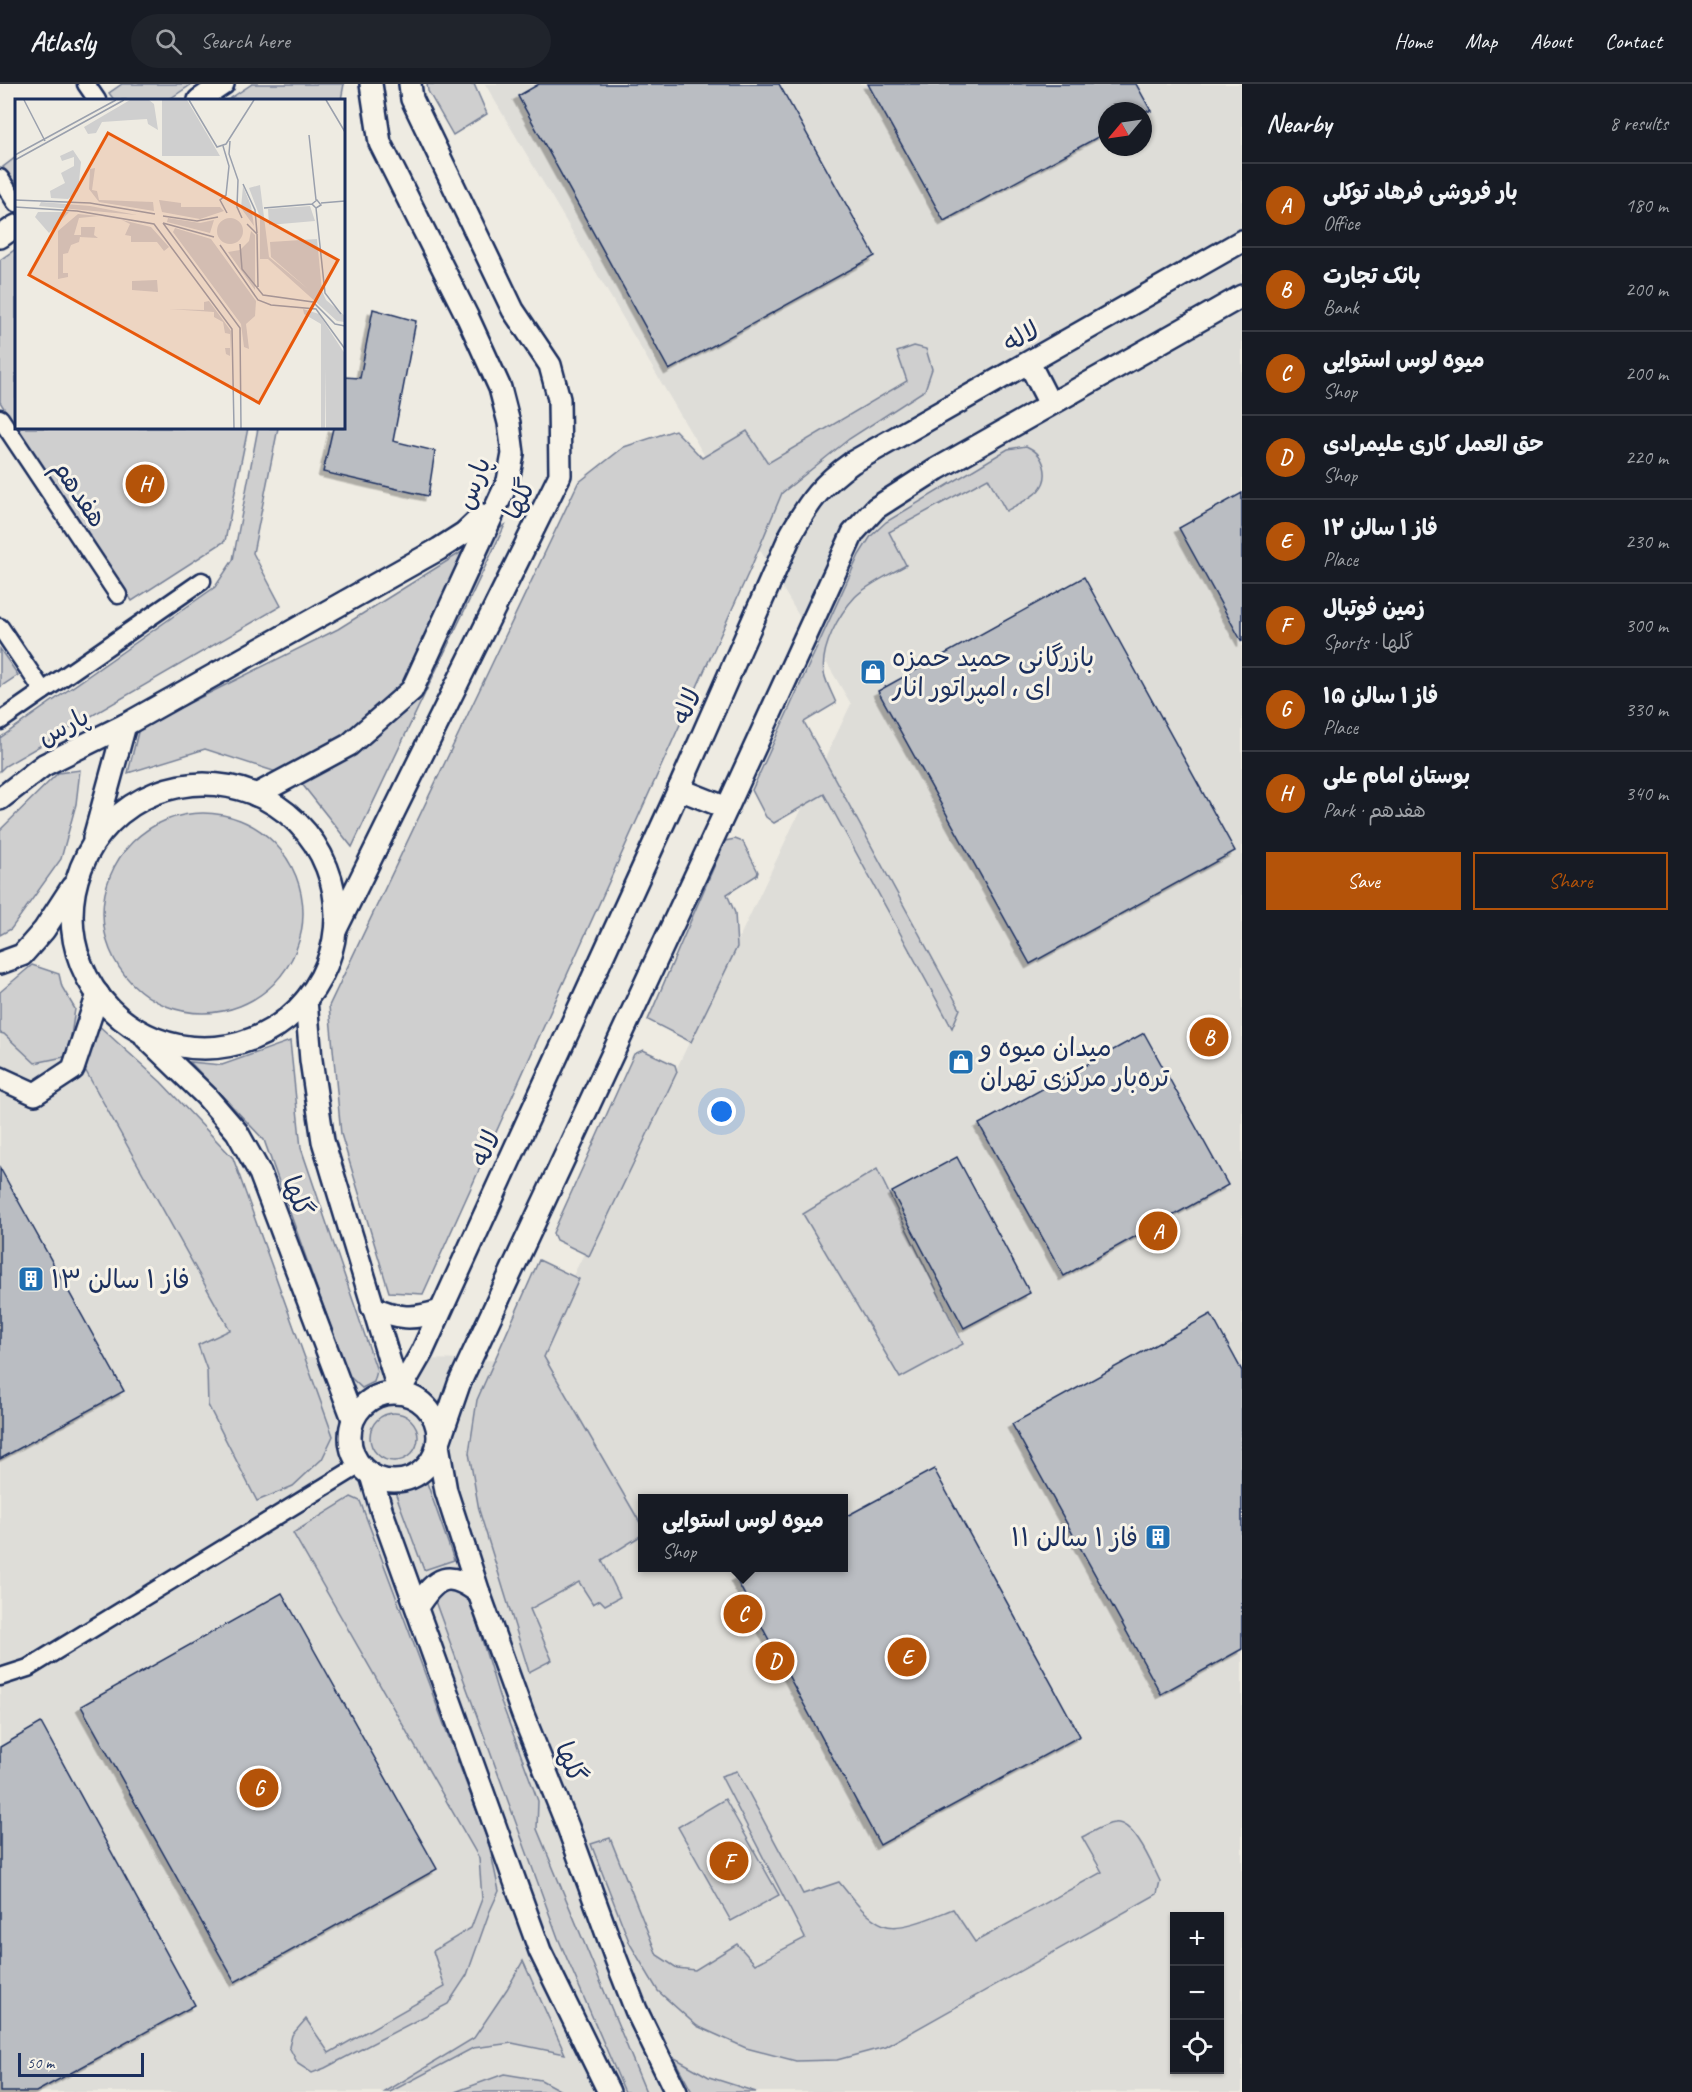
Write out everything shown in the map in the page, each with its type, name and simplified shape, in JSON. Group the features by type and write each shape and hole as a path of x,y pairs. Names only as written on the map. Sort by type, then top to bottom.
{"street":[{"path":"86,84 97,99"},
{"path":"200,99 223,84"},
{"name":"پارس","path":"256,795 349,745 412,690 508,481 513,454 509,423 500,388 468,318 380,143 371,84"},
{"name":"گلها","path":"336,929 560,475 560,399 550,365 513,310 412,99 410,84"},
{"path":"0,178 15,201"},
{"path":"0,237 15,227"},
{"name":"لاله","path":"399,1392 422,1352 679,789 791,534 805,509 820,489 853,462 1242,241"},
{"path":"365,1470 384,1481 398,1482 413,1478 425,1470 434,1459 459,1384 853,532 876,508 937,469 1242,296"},
{"path":"1029,363 1050,404"},
{"name":"هفدهم","path":"0,418 118,595"},
{"name":"پارس","path":"0,799 44,765 125,725 439,549 464,533 483,515"},
{"name":"پارس","path":"0,722 202,581"},
{"path":"0,627 43,692"},
{"name":"پارس","path":"93,844 125,725"},
{"path":"0,963 22,955 44,930 77,879 93,844 115,818 144,798 177,786 212,784 247,790 278,806 305,830 324,860 334,894 336,929 321,978 306,1000 284,1022 256,1038 226,1046 194,1048 163,1041 134,1028 115,1013 98,994 85,973 75,943 72,911 77,879"},
{"path":"679,789 727,808"},
{"path":"0,1078 34,1094 73,1069 98,994"},
{"name":"گلها","path":"306,1000 311,1060 323,1141 399,1392"},
{"name":"گلها","path":"134,1028 206,1096 237,1132 260,1173 353,1419"},
{"path":"372,1307 404,1318 440,1311"},
{"path":"438,1445 439,1430 434,1416 413,1396 399,1392 385,1393 372,1398 361,1407 353,1419 350,1431 353,1455 365,1470 382,1512 540,1951 609,2092"},
{"name":"گلها","path":"438,1445 446,1491 479,1593 523,1715 568,1827 636,2010 676,2092"},
{"path":"0,1677 28,1668 365,1470"},
{"path":"417,1606 429,1587 447,1579 456,1579 479,1593"}],"shaded area":[{"path":"122,84 192,84 170,99 113,99 109,93"},
{"path":"252,84 344,84 341,99 230,99"},
{"path":"427,84 474,84 487,114 453,135 428,91"},
{"name":"میدان میوه و تره‌بار مرکزی تهران","path":"485,84 1242,84 1242,2092 0,2092 0,1026 75,1016 217,1158 304,1357 530,1361 663,1097 851,704"},
{"path":"15,158 15,185 3,167"},
{"path":"15,250 15,425 0,402 0,260"},
{"path":"914,346 926,349 932,369 925,390 849,439 782,493 752,565 423,1294 389,1292 341,1134 329,1006 578,483 624,447 675,430 702,458 747,431 768,463 907,381 897,352"},
{"path":"18,429 248,429 225,541 132,601"},
{"path":"258,429 278,429 253,553 281,606 0,771 0,738 215,587 233,560"},
{"path":"1026,446 1035,451 1043,462 1045,475 1040,489 1028,499 1006,511 988,478 889,532 906,565 860,593 843,613 828,642 824,663 825,677 836,703 804,722 960,1009 952,1028 824,794 774,823 766,817 752,790 859,555 871,536 886,522 1008,449"},
{"path":"505,525 352,847 298,779 205,749 128,773 139,728 338,629"},
{"path":"0,649 18,675 0,687"},
{"path":"80,770 76,804 61,859 11,929 0,935 0,830 58,773"},
{"path":"193,813 213,813 241,820 274,842 296,875 303,903 303,923 296,951 274,984 241,1006 213,1013 193,1013 165,1006 147,996 126,977 107,942 103,923 103,903 110,875 120,857 139,836 174,817"},
{"path":"735,839 743,842 758,872 757,875 727,894 735,913 737,947 691,1042 648,1020 725,841"},
{"path":"32,965 59,974 62,987 75,1009 68,1056 35,1063 4,1034 0,1033 0,992"},
{"path":"97,1024 161,1082 233,1158 333,1436 322,1459 293,1486 257,1501 208,1405 207,1370 198,1345 230,1330 83,1066"},
{"path":"290,1041 301,1148 377,1371 374,1382 362,1388 348,1375 264,1140 190,1062 222,1065"},
{"path":"643,1050 675,1065 677,1072 589,1256 556,1240 553,1233 634,1054"},
{"path":"877,1169 963,1344 900,1378 803,1214"},
{"path":"539,1260 579,1279 544,1357 638,1519 638,1538 602,1560 620,1597 605,1605 600,1600 593,1604 579,1582 530,1609 552,1660 529,1672 479,1510 469,1453 477,1400"},
{"path":"389,1413 399,1413 411,1420 418,1432 418,1442 411,1454 399,1461 389,1461 374,1450 370,1442 370,1432 381,1417"},
{"path":"426,1480 454,1560 424,1570 395,1492"},
{"path":"351,1497 360,1501 489,1844 499,1891 467,1975 448,2004 312,2073 298,2064 289,2047 292,2035 306,2019 329,2053 445,1987 433,1951 471,1928 482,1899 479,1858 293,1533"},
{"path":"452,1588 464,1592 473,1610 499,1696 538,1801 537,1829 646,2092 625,2092 558,1938 435,1601 441,1589"},
{"path":"737,1771 803,1894 839,1882 865,1912 884,1925 891,1927 909,1925 953,1909 975,1942 1102,1872 1082,1837 1114,1823 1121,1824 1128,1829 1141,1845 1160,1881 1157,1894 885,2047 837,2060 796,2061 746,2048 697,2026 658,1991 630,1944 591,1844 610,1838 657,1955 677,1968 695,1970 737,1944 755,1964 805,1938 721,1776"},
{"path":"725,1799 779,1895 731,1921 678,1827"},
{"path":"523,1961 565,2054 512,2043 473,2048 390,2092 385,2092 474,2038"},
{"path":"673,2057 709,2077 756,2092 692,2092"},
{"path":"504,2074 541,2080 563,2092 455,2092"}],"building":[{"path":"539,84 779,84 875,256 669,370 518,96"},
{"path":"868,84 1136,84 1146,102 1098,102 1098,137 944,221"},
{"path":"373,309 416,321 393,441 435,451 428,496 323,472 333,429 345,429 345,377 360,378"},
{"path":"1242,493 1242,642 1179,528"},
{"path":"1084,577 1235,851 1030,964 878,691"},
{"path":"1144,1033 1228,1185 1064,1276 979,1124"},
{"path":"957,1157 1030,1293 964,1328 892,1192"},
{"name":"فاز ۱ سالن ۱۳","path":"0,1168 124,1391 0,1459"},
{"name":"فاز ۱ سالن ۱۱","path":"1211,1314 1242,1371 1242,1649 1161,1694 1012,1424"},
{"path":"934,1469 1080,1736 880,1845 735,1577 745,1572 848,1572 848,1515"},
{"path":"282,1593 437,1869 235,1982 81,1706"},
{"path":"41,1723 195,2005 36,2092 0,2092 0,1747"}],"place":[{"name":"بوستان امام علی","path":"145,484"},
{"name":"بازرگانی حمید حمزه ای ، امپراتور انار","path":"873,672"},
{"name":"بانک تجارت","path":"1209,1037"},
{"name":"میدان میوه و تره‌بار مرکزی تهران","path":"961,1062"},
{"name":"بار فروشی فرهاد توکلی","path":"1158,1231"},
{"name":"فاز ۱ سالن ۱۳","path":"31,1279"},
{"name":"فاز ۱ سالن ۱۱","path":"1158,1537"},
{"name":"میوه لوس استوایی","path":"743,1614"},
{"name":"فاز ۱ سالن ۱۲","path":"907,1657"},
{"name":"حق العمل کاری علیمرادی","path":"775,1661"},
{"name":"فاز ۱ سالن ۱۵","path":"259,1788"},
{"name":"زمین فوتبال","path":"729,1861"}]}
